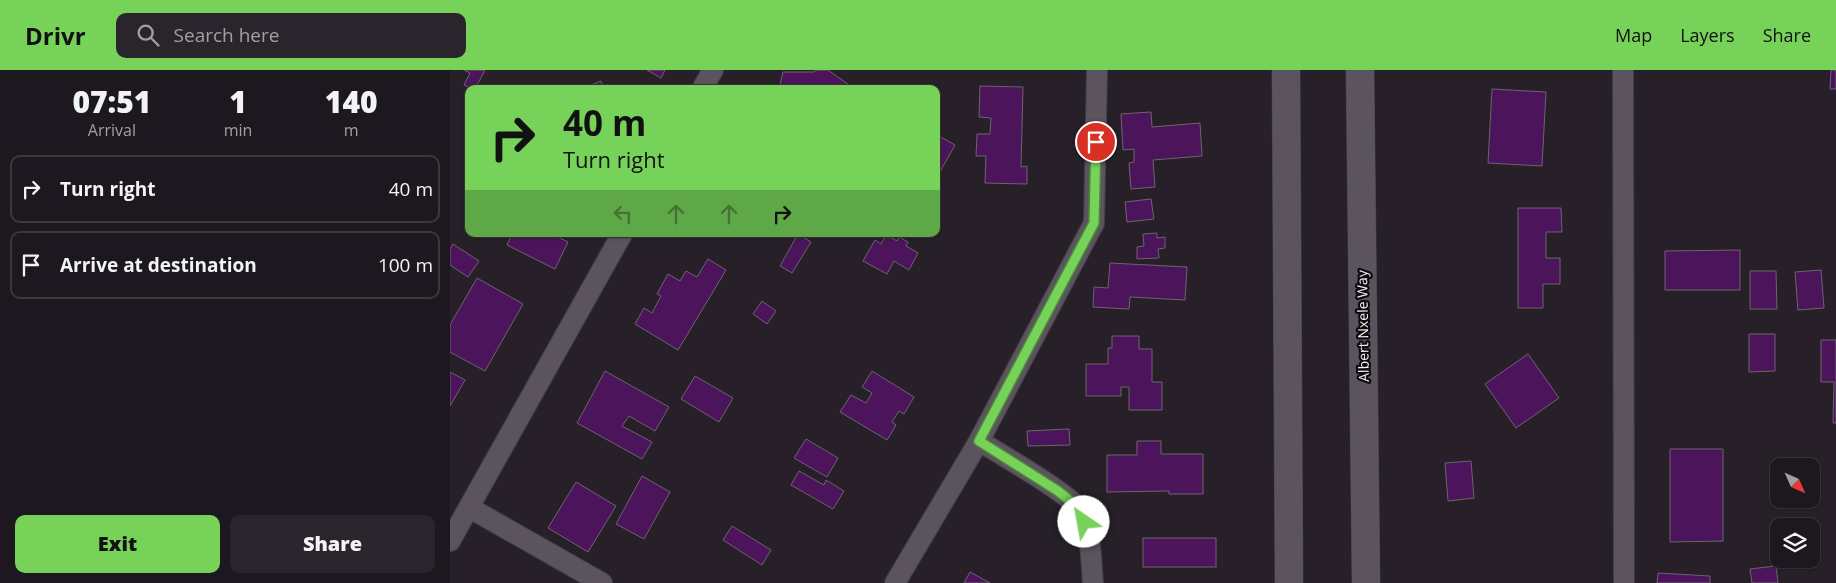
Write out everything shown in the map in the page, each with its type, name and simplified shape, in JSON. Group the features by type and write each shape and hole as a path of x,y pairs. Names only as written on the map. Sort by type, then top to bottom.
{"main road":[{"path":"1286,70 1289,583"},
{"name":"Albert Nxele Way","path":"1360,70 1366,583"}],"street":[{"path":"704,85 713,70"},
{"path":"894,583 979,441 1094,223 1097,70"},
{"path":"1623,70 1624,583"},
{"path":"450,541 620,237"},
{"path":"979,441 1058,491 1080,509 1088,535 1092,583"},
{"path":"470,508 602,583"}],"building":[{"path":"464,70 485,70 477,85 464,85 470,73"},
{"path":"647,70 665,70 661,78"},
{"path":"816,70 828,70 849,85 780,85 783,72 814,72"},
{"path":"1831,70 1836,70 1836,89 1830,89"},
{"path":"601,81 602,85 591,85"},
{"path":"980,86 1023,87 1021,167 1027,166 1027,184 985,183 986,156 976,156 977,134 990,134 991,118 979,117"},
{"path":"1492,89 1546,92 1542,166 1488,163"},
{"path":"1151,112 1152,127 1200,123 1202,156 1153,160 1155,187 1131,189 1129,163 1134,162 1134,149 1123,150 1121,114"},
{"path":"940,137 955,145 940,172"},
{"path":"1151,199 1154,219 1127,222 1125,202"},
{"path":"1518,208 1561,208 1562,232 1546,232 1546,258 1560,258 1560,284 1543,284 1543,308 1518,308"},
{"path":"1157,233 1157,238 1165,237 1165,248 1158,249 1159,258 1137,259 1137,247 1144,246 1143,234"},
{"path":"511,237 558,237 568,242 555,269 507,245"},
{"path":"796,237 803,237 811,242 792,273 780,266"},
{"path":"885,237 897,241 899,237 908,242 906,246 918,253 909,270 894,261 887,274 863,261 875,240 881,244"},
{"path":"453,244 479,261 468,277 450,265 450,249"},
{"path":"1740,250 1740,290 1665,290 1665,251"},
{"path":"708,259 726,270 678,350 635,324 644,308 652,313 661,296 657,294 668,274 680,281 686,271 697,277"},
{"path":"1110,263 1187,267 1185,300 1130,297 1129,309 1093,307 1094,287 1108,288"},
{"path":"1821,270 1824,308 1798,310 1795,272"},
{"path":"1750,271 1776,271 1777,309 1750,309"},
{"path":"477,278 523,304 485,371 450,352 450,325"},
{"path":"762,301 776,311 767,324 753,314"},
{"path":"1749,334 1775,334 1775,371 1749,372"},
{"path":"1112,336 1139,336 1139,349 1152,349 1152,382 1162,382 1162,410 1129,410 1129,387 1121,387 1121,396 1086,396 1086,364 1108,364 1108,348 1112,348"},
{"path":"1821,340 1836,340 1836,423 1833,423 1834,382 1821,382"},
{"path":"1528,354 1559,398 1516,428 1485,384"},
{"path":"605,371 669,407 655,431 629,416 622,426 652,442 642,459 577,423"},
{"path":"872,371 914,397 904,414 899,411 892,422 896,425 887,440 840,412 851,395 866,403 872,393 862,387"},
{"path":"450,372 465,380 450,406"},
{"path":"695,376 733,398 719,422 681,399"},
{"path":"1069,429 1070,445 1028,446 1027,431"},
{"path":"806,439 838,458 827,477 794,458"},
{"path":"1137,441 1161,441 1161,454 1203,454 1203,494 1169,494 1169,491 1107,492 1107,455 1137,455"},
{"path":"1670,449 1723,449 1723,541 1670,542"},
{"path":"1471,461 1474,498 1448,501 1445,463"},
{"path":"799,471 824,485 826,480 844,491 833,509 791,485"},
{"path":"642,476 670,492 644,539 616,524"},
{"path":"576,482 616,506 588,552 548,528"},
{"path":"732,526 771,550 762,565 723,540"},
{"path":"1143,538 1216,538 1216,567 1143,567"},
{"path":"1770,567 1776,568 1778,583 1752,583 1750,569"},
{"path":"970,572 990,583 964,583"},
{"path":"1658,573 1710,576 1710,583 1657,583"}],"route":[{"path":"1084,522 1080,509 1058,491 979,441 1094,223 1096,142"}]}
